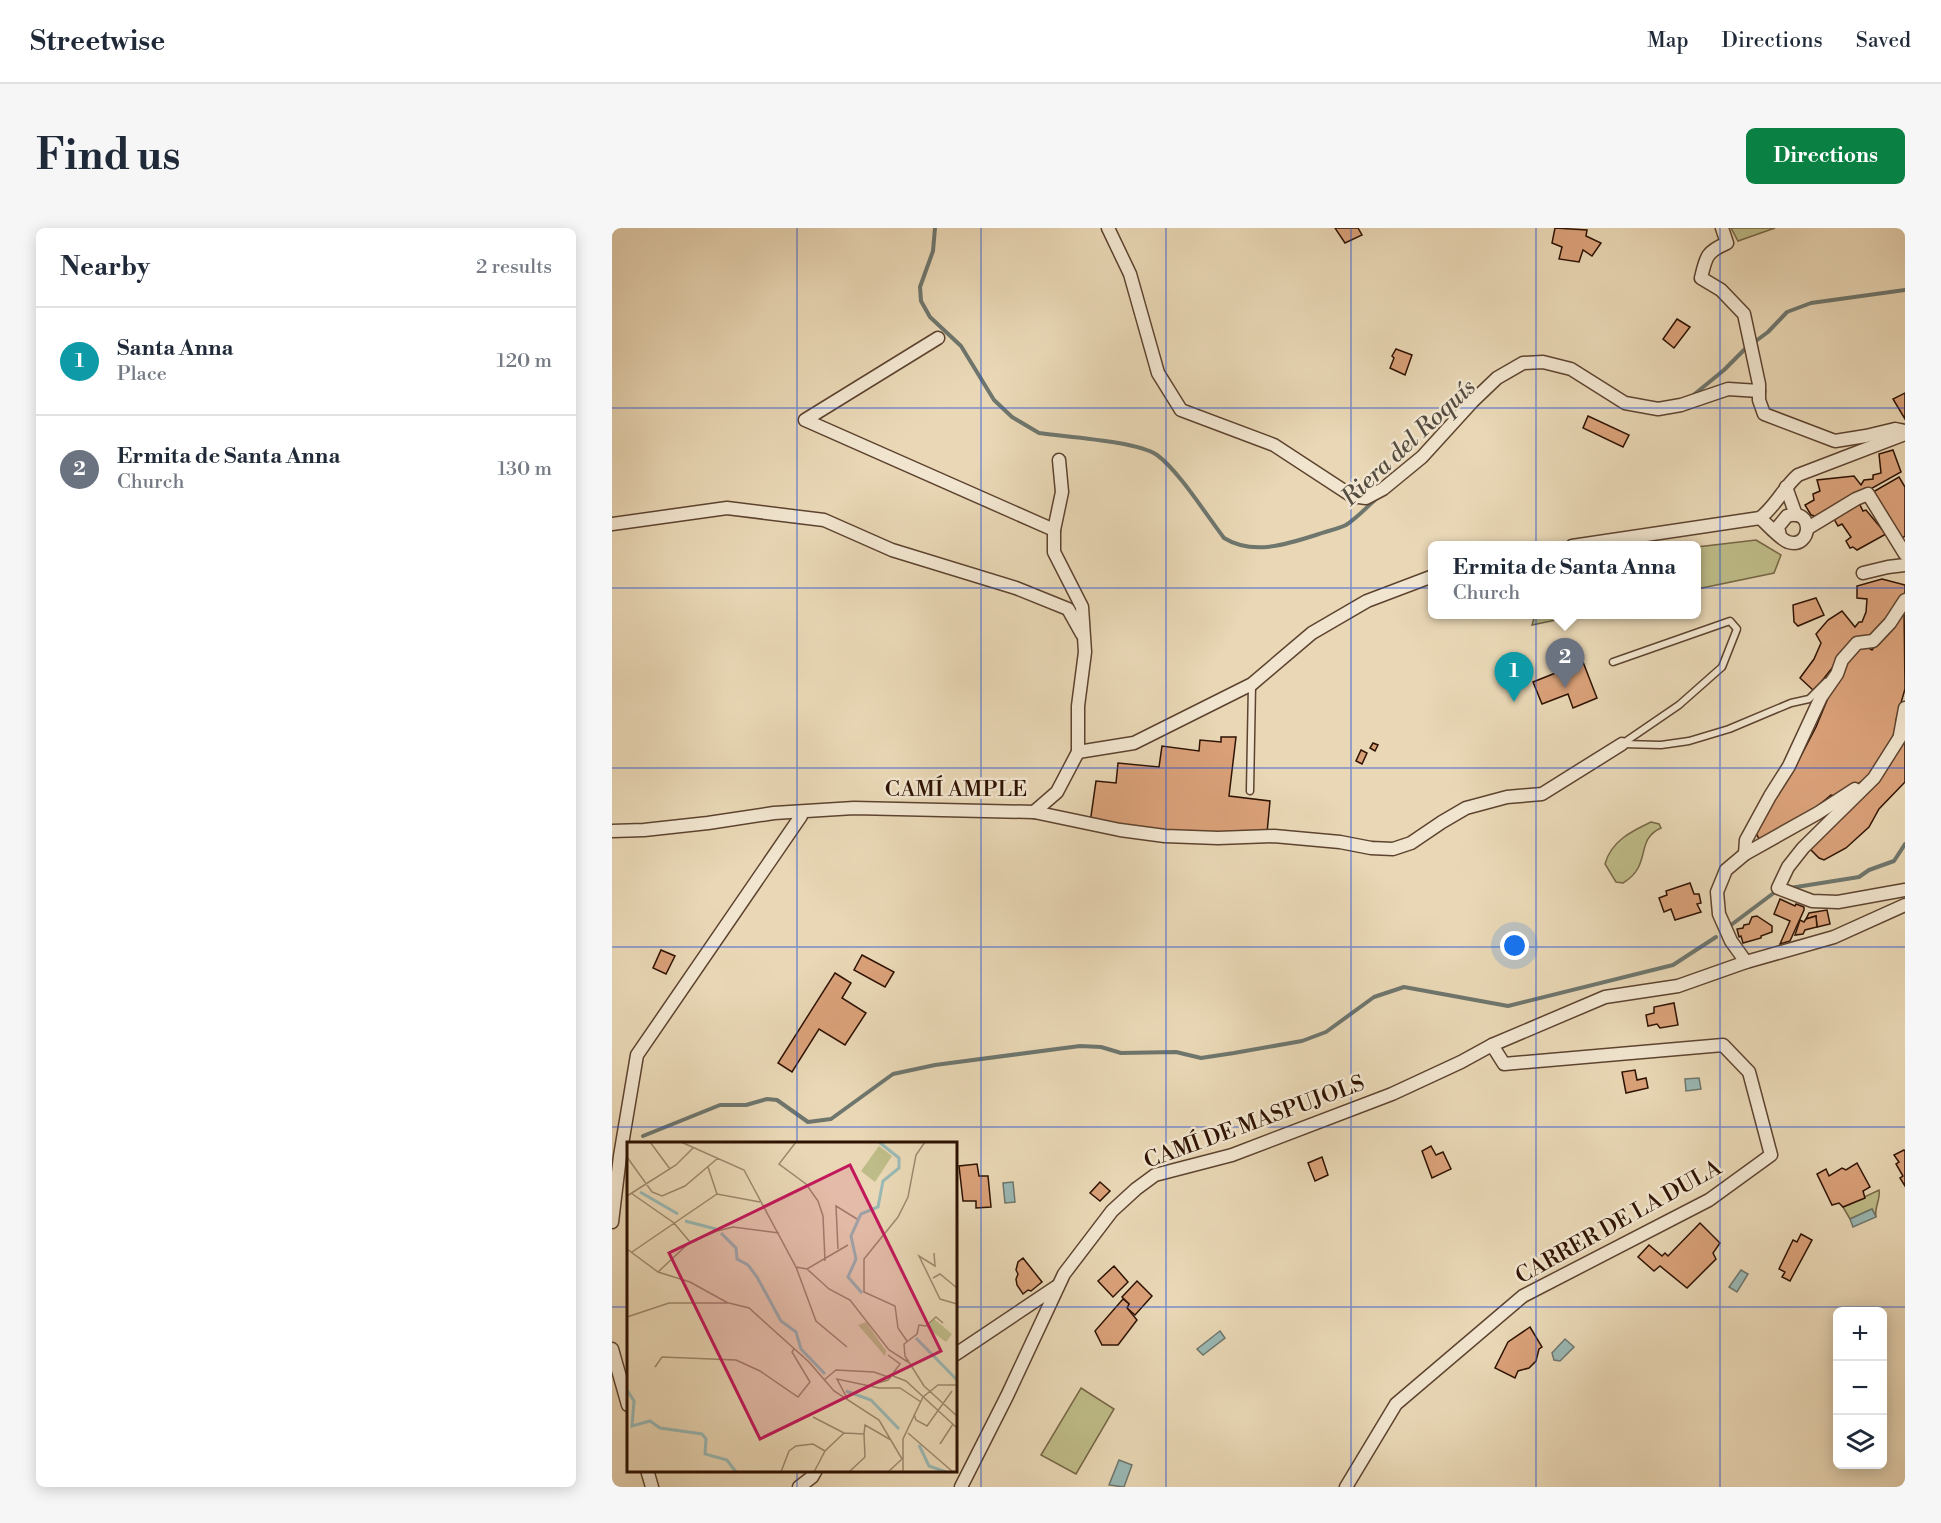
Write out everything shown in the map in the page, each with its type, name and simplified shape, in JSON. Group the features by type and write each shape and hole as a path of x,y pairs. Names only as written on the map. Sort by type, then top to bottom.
{"street":[{"path":"1108,228 1130,274 1158,373 1181,410 1274,445 1352,496 1366,498 1383,489 1422,457 1497,378 1523,363 1543,362 1570,369 1625,403 1658,409 1681,405 1728,389 1759,391"},
{"path":"1722,228 1727,243 1715,248 1706,256 1701,278 1721,290 1744,314 1759,384 1759,400 1764,414 1835,441 1895,429 1905,433"},
{"path":"938,338 805,420 1054,530"},
{"path":"1606,541 1760,518 1769,512 1798,475 1905,433"},
{"name":"CAMÍ AMPLE","path":"612,831 708,823 774,813 854,808 1034,812 1057,792 1078,752 1077,706 1085,652 1082,607 1054,552 1054,530 1062,492 1059,460"},
{"path":"1788,485 1796,514 1804,519 1808,528"},
{"path":"1760,518 1788,542 1797,543 1805,537 1808,528 1868,494 1905,554"},
{"path":"612,524 727,508 824,520 892,550 1016,588 1068,609 1083,635"},
{"path":"1780,536 1778,527 1780,522 1787,516 1796,514"},
{"path":"1863,573 1905,565"},
{"path":"1078,752 1134,743 1252,684 1312,633 1367,600 1428,578"},
{"path":"1745,854 1746,840 1789,766 1821,697 1837,674 1842,660 1857,644 1873,641 1890,623 1905,600"},
{"path":"1905,708 1903,732 1874,778 1803,848 1788,867 1778,888 1812,902 1838,902 1905,890"},
{"path":"1034,812 1120,830 1165,836 1218,838 1274,836 1393,849 1411,843 1466,808 1507,797 1542,794 1622,744"},
{"path":"1746,962 1731,941 1719,914 1717,892 1726,870 1745,854 1874,778"},
{"path":"612,1222 620,1156 637,1055 801,816"},
{"name":"CAMÍ DE MASPUJOLS","path":"961,1487 1007,1396 1057,1286 1087,1242 1112,1211 1155,1175 1232,1155 1392,1094 1492,1045 1605,997 1678,986 1746,962 1834,937 1905,905"},
{"name":"CARRER DE LA DULA","path":"1346,1487 1396,1404 1523,1296 1709,1200 1771,1155 1749,1072 1723,1045 1504,1064 1492,1045"},
{"path":"957,1353 1057,1286"},
{"path":"612,1349 627,1402"},
{"path":"648,1472 652,1487"},
{"path":"800,1487 815,1472"}],"lane":[{"path":"1613,662 1730,621 1737,629 1722,667 1679,705 1622,744"},
{"path":"1622,744 1661,745 1689,741 1729,729 1791,703 1809,699 1840,665"},
{"path":"1250,791 1252,684"}],"shaded area":[{"path":"1731,228 1775,228 1738,241"},
{"path":"1756,540 1781,555 1774,573 1701,588 1701,547"},
{"path":"1534,619 1561,619 1532,625"},
{"path":"1651,822 1659,824 1661,828 1648,839 1638,868 1623,883 1616,882 1605,864 1612,849 1623,838"},
{"path":"1879,1190 1876,1217 1872,1209 1850,1219 1843,1207"},
{"path":"1081,1388 1114,1409 1076,1474 1041,1455"}],"water":[{"path":"1699,1078 1701,1089 1686,1091 1685,1079"},
{"path":"1013,1182 1015,1202 1005,1203 1003,1183"},
{"path":"1872,1209 1876,1217 1853,1227 1850,1219"},
{"path":"1741,1270 1748,1274 1737,1292 1729,1287"},
{"path":"1220,1331 1225,1338 1203,1355 1197,1349"},
{"path":"1565,1339 1574,1347 1560,1361 1554,1360 1552,1353"},
{"path":"1119,1460 1132,1465 1124,1487 1109,1485"}],"building":[{"path":"1335,228 1358,228 1362,235 1345,243"},
{"path":"1555,228 1587,230 1586,236 1601,243 1592,256 1583,250 1579,262 1559,259 1562,247 1552,243"},
{"path":"1677,319 1690,327 1674,348 1663,339"},
{"path":"1396,349 1412,355 1405,375 1390,368"},
{"path":"1905,393 1905,419 1893,399"},
{"path":"1588,416 1629,435 1623,447 1583,428"},
{"path":"1893,450 1901,472 1826,514 1819,517 1811,515 1805,505 1814,500 1813,494 1820,491 1817,480 1854,476 1861,485 1864,480 1873,479 1873,475 1881,473 1879,454"},
{"path":"1899,477 1905,487 1905,536 1902,538 1873,492"},
{"path":"1859,503 1863,511 1866,510 1886,534 1857,550 1850,548 1846,541 1851,537 1842,524 1838,526 1834,519"},
{"path":"1882,579 1905,585 1905,593 1889,620 1876,634 1839,659 1814,691 1800,678 1814,659 1821,643 1816,634 1828,620 1842,611 1855,627 1862,622 1867,599 1857,598 1857,586"},
{"path":"1816,598 1824,615 1798,626 1794,622 1793,605"},
{"path":"1904,607 1905,689 1896,720 1896,733 1870,776 1838,797 1831,795 1819,805 1820,808 1762,840 1759,839 1755,831 1792,773 1816,727 1838,674 1862,644 1872,650"},
{"path":"1583,662 1597,698 1573,708 1568,694 1542,704 1533,682"},
{"path":"1905,735 1905,782 1879,809 1869,827 1846,848 1824,860 1819,858 1810,849"},
{"path":"1221,737 1236,737 1229,796 1270,801 1267,833 1215,836 1090,823 1096,781 1116,783 1118,763 1159,767 1162,746 1199,751 1200,740 1221,742"},
{"path":"1373,743 1378,745 1375,751 1370,748"},
{"path":"1361,750 1367,753 1362,764 1356,761"},
{"path":"1690,883 1694,894 1699,894 1701,903 1697,904 1701,912 1675,920 1671,909 1664,912 1659,898 1667,895 1666,891"},
{"path":"1780,899 1795,906 1796,904 1804,907 1804,910 1790,941 1780,944 1790,921 1774,914"},
{"path":"1827,910 1830,924 1817,927 1816,916 1806,919 1809,913"},
{"path":"1757,916 1772,926 1772,932 1743,943 1737,929 1743,928 1744,925 1749,924 1752,917"},
{"path":"1816,916 1817,927 1795,935 1800,920 1804,922"},
{"path":"661,950 675,956 666,974 653,968"},
{"path":"862,955 894,972 885,987 854,970"},
{"path":"835,973 851,983 842,998 866,1013 845,1045 819,1029 792,1072 778,1063"},
{"path":"1674,1003 1678,1025 1660,1028 1657,1024 1648,1026 1646,1015 1654,1013 1654,1007"},
{"path":"1635,1070 1637,1080 1646,1078 1648,1088 1626,1093 1622,1072"},
{"path":"1431,1146 1436,1155 1443,1152 1451,1169 1432,1178 1422,1151"},
{"path":"1904,1150 1905,1186 1900,1178 1903,1176 1896,1164 1899,1162 1894,1155"},
{"path":"1322,1157 1328,1175 1315,1181 1308,1163"},
{"path":"1857,1163 1870,1187 1863,1191 1865,1198 1843,1207 1839,1203 1832,1205 1817,1174 1826,1169 1829,1176"},
{"path":"977,1164 979,1176 988,1176 991,1207 976,1208 976,1201 963,1201 959,1166"},
{"path":"1100,1182 1110,1191 1100,1201 1090,1193"},
{"path":"1700,1223 1720,1243 1713,1253 1716,1259 1687,1288 1660,1266 1654,1271 1638,1257 1649,1245 1662,1256 1665,1253 1668,1256"},
{"path":"1801,1234 1812,1240 1790,1281 1782,1277 1785,1272 1779,1269 1793,1240 1797,1242"},
{"path":"1023,1258 1042,1282 1023,1294 1017,1285 1016,1270 1018,1262"},
{"path":"1114,1266 1128,1282 1113,1297 1098,1281"},
{"path":"1137,1281 1152,1296 1135,1315 1127,1308 1129,1304 1122,1297"},
{"path":"1123,1299 1129,1304 1127,1308 1137,1320 1118,1345 1102,1345 1095,1331"},
{"path":"1530,1327 1542,1347 1539,1349 1536,1361 1529,1368 1518,1371 1515,1378 1495,1368 1508,1342"}],"waterway":[{"name":"Riera del Roquís","path":"935,228 933,251 920,287 921,301 930,317 961,346 994,400 1012,417 1039,433 1118,443 1134,446 1157,455 1183,482 1224,538 1247,546 1283,544 1340,528 1354,519 1378,497"},
{"name":"Riera del Roquís","path":"1691,397 1745,349 1768,332 1787,312 1811,303 1905,290"},
{"path":"1790,888 1859,877 1869,870 1894,861 1905,844"},
{"path":"1731,925 1775,892"},
{"path":"643,1136 720,1105 746,1105 767,1099 777,1100 808,1122 831,1119 893,1074 935,1065 1080,1046 1101,1047 1121,1053 1176,1052 1201,1058 1302,1041 1326,1032 1374,997 1404,987 1508,1006 1673,965 1716,937"}],"place":[{"name":"Ermita de Santa Anna","path":"1565,688"},
{"name":"Santa Anna","path":"1514,702"}]}
